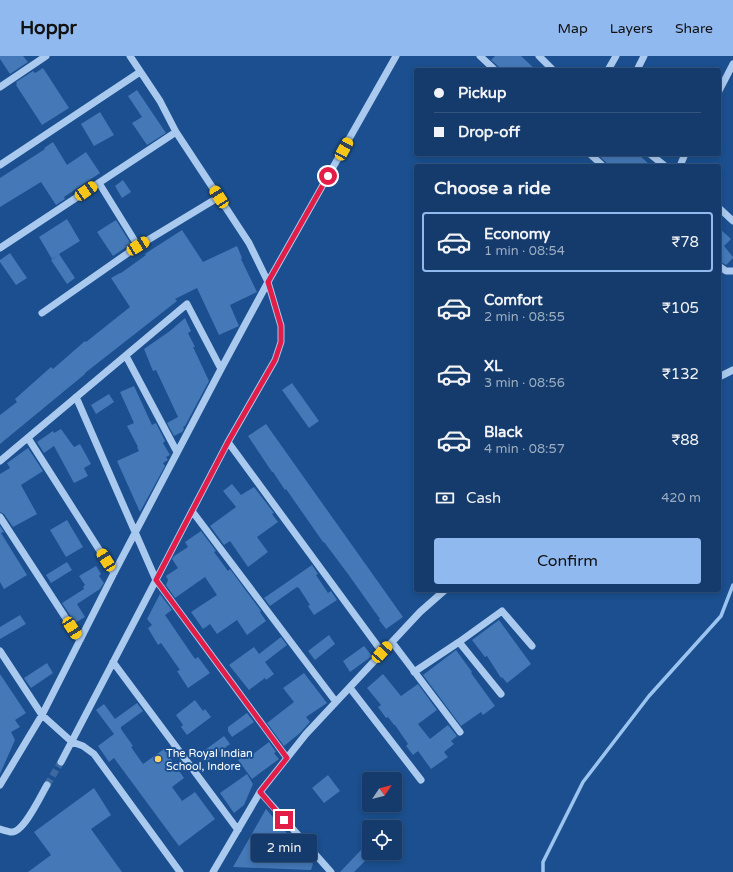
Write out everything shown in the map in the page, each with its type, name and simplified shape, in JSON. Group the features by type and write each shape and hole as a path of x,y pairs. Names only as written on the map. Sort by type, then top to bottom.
{"street":[{"path":"0,87 46,56"},
{"path":"61,762 228,442 275,360 281,342 281,326 268,282 249,243 176,132 160,102 130,56"},
{"path":"0,785 42,715 177,452 268,282 396,56"},
{"path":"480,56 493,68"},
{"path":"539,56 551,68"},
{"path":"609,68 616,56"},
{"path":"638,68 644,56"},
{"path":"721,86 733,64"},
{"path":"0,165 140,72"},
{"path":"0,248 176,132"},
{"path":"592,156 601,164"},
{"path":"652,156 662,164"},
{"path":"99,183 138,246"},
{"path":"42,313 138,246 219,197"},
{"path":"721,210 733,222"},
{"path":"721,267 726,271 733,271"},
{"path":"0,461 187,304 221,369"},
{"path":"126,356 177,452"},
{"path":"721,376 733,370"},
{"path":"76,397 136,531 156,580 287,758"},
{"path":"28,438 114,573"},
{"path":"228,442 382,652"},
{"path":"192,511 336,702"},
{"path":"0,517 80,640"},
{"path":"213,872 260,792 306,734 420,612 444,592"},
{"path":"414,672 502,611 532,646"},
{"path":"392,642 460,732"},
{"path":"459,642 501,694"},
{"path":"0,651 42,715 72,742 83,746 94,754 180,872"},
{"path":"113,662 238,830"},
{"path":"350,688 421,780"},
{"path":"0,828 12,832 19,830 47,785"},
{"path":"260,792 331,872"}],"building":[{"path":"0,56 23,56 28,62 10,74 0,59"},
{"path":"495,56 521,56 534,68 499,68 491,60"},
{"path":"43,68 69,108 42,125 16,85 16,82 33,71 35,73"},
{"path":"137,90 166,133 147,145 132,123 142,117 128,96"},
{"path":"100,112 114,135 94,146 81,124"},
{"path":"53,142 67,165 86,152 100,173 64,197 65,199 56,205 41,182 0,207 0,178 45,149 44,148"},
{"path":"599,156 640,156 649,164 608,164"},
{"path":"123,180 131,192 122,198 115,186"},
{"path":"67,219 80,241 59,254 75,278 67,284 51,260 59,255 52,259 39,237"},
{"path":"116,220 131,244 113,256 97,232"},
{"path":"182,230 203,262 237,246 242,258 241,259 257,292 230,305 239,326 219,335 197,288 175,299 177,301 85,373 0,444 0,415 17,402 15,399 51,367 53,369 85,341 86,342 130,307 111,278 121,273 146,255 145,254"},
{"path":"721,230 731,239 724,246 733,258 726,265 721,262"},
{"path":"10,253 27,278 16,285 0,262 0,260"},
{"path":"185,318 191,331 188,333 195,347 193,347 209,381 185,426 183,427 184,429 182,432 174,436 167,423 178,417 156,370 153,371 144,349 170,331"},
{"path":"292,383 319,421 309,428 282,390"},
{"path":"134,386 152,425 156,423 165,441 163,443 170,455 166,457 168,460 163,463 165,466 140,512 117,461 139,451 127,426 134,423 120,392"},
{"path":"109,394 114,402 96,414 91,405"},
{"path":"266,424 403,617 386,629 348,574 272,472 248,436"},
{"path":"61,429 74,447 80,444 91,464 84,468 88,476 74,483 54,446 44,453 37,442 53,431 54,433"},
{"path":"28,448 43,471 21,485 37,514 13,527 4,514 0,512 0,474 10,468 7,463"},
{"path":"232,484 241,495 254,487 274,513 272,514 278,522 257,537 268,552 248,567 230,541 224,545 210,526 236,507 223,491"},
{"path":"67,520 83,547 66,557 50,530"},
{"path":"0,526 4,532 1,533 27,575 4,589 0,582"},
{"path":"201,531 216,551 214,552 228,571 230,569 261,611 260,612 266,621 247,635 237,620 217,634 210,624 203,629 191,612 217,595 205,577 175,598 166,585 168,580 166,576 178,568 172,559 188,547 185,542"},
{"path":"67,562 72,570 51,583 46,575"},
{"path":"312,565 318,574 316,575 328,593 331,591 337,600 314,615 308,606 310,605 297,587 270,606 264,598"},
{"path":"96,566 101,574 99,576 104,583 100,589 77,604 85,617 75,623 62,603 84,589 83,587 85,585 79,576"},
{"path":"160,594 172,610 165,615 195,659 198,657 210,673 188,688 177,671 180,670 161,643 158,645 148,628 152,625 147,619"},
{"path":"20,615 26,624 0,639 0,627"},
{"path":"499,620 531,664 507,683 502,677 501,678 487,656 485,657 472,640"},
{"path":"329,635 335,644 315,660 308,651"},
{"path":"281,637 287,645 265,662 274,674 266,680 265,678 249,690 229,665 254,647 259,654"},
{"path":"364,646 372,656 350,672 343,661"},
{"path":"456,650 495,706 483,715 481,712 461,726 423,675"},
{"path":"47,663 53,673 31,688 24,678"},
{"path":"304,673 327,703 306,717 310,722 300,733 284,746 267,723 294,702 283,688"},
{"path":"0,674 26,713 15,720 20,727 11,732 15,740 0,774"},
{"path":"383,674 401,696 418,684 437,710 418,724 430,739 448,725 457,736 451,741 454,744 444,752 448,757 431,769 418,751 413,755 406,746 408,744 395,725 388,717 386,718 378,707 381,705 367,688"},
{"path":"195,700 203,711 205,709 211,717 187,735 181,727 183,725 176,715"},
{"path":"137,703 143,711 121,727 133,746 131,747 143,764 164,749 184,778 172,787 182,801 195,792 215,819 179,846 114,758 109,762 98,746 114,734 96,710 104,704 115,719"},
{"path":"247,713 254,722 232,737 228,731 228,727"},
{"path":"224,736 230,744 207,761 201,753"},
{"path":"269,742 276,752 274,753 279,759 252,779 238,760 251,751 253,754"},
{"path":"247,774 253,784 244,805 234,813 220,793"},
{"path":"328,775 340,791 324,803 312,788"},
{"path":"94,788 111,815 91,829 122,872 28,872 51,855 34,832"},
{"path":"266,809 313,864 311,870 233,867"},
{"path":"362,849 362,860 366,860 354,872 340,872"}],"waterway":[{"path":"543,872 543,862 583,782 649,696 721,616 733,585"}],"tunnel":[{"path":"47,785 61,762"}],"place":[{"name":"The Royal Indian School, Indore","path":"158,759"}],"route":[{"path":"284,820 260,792 287,758 156,580 228,442 275,360 281,342 281,326 268,282 328,176"}]}
